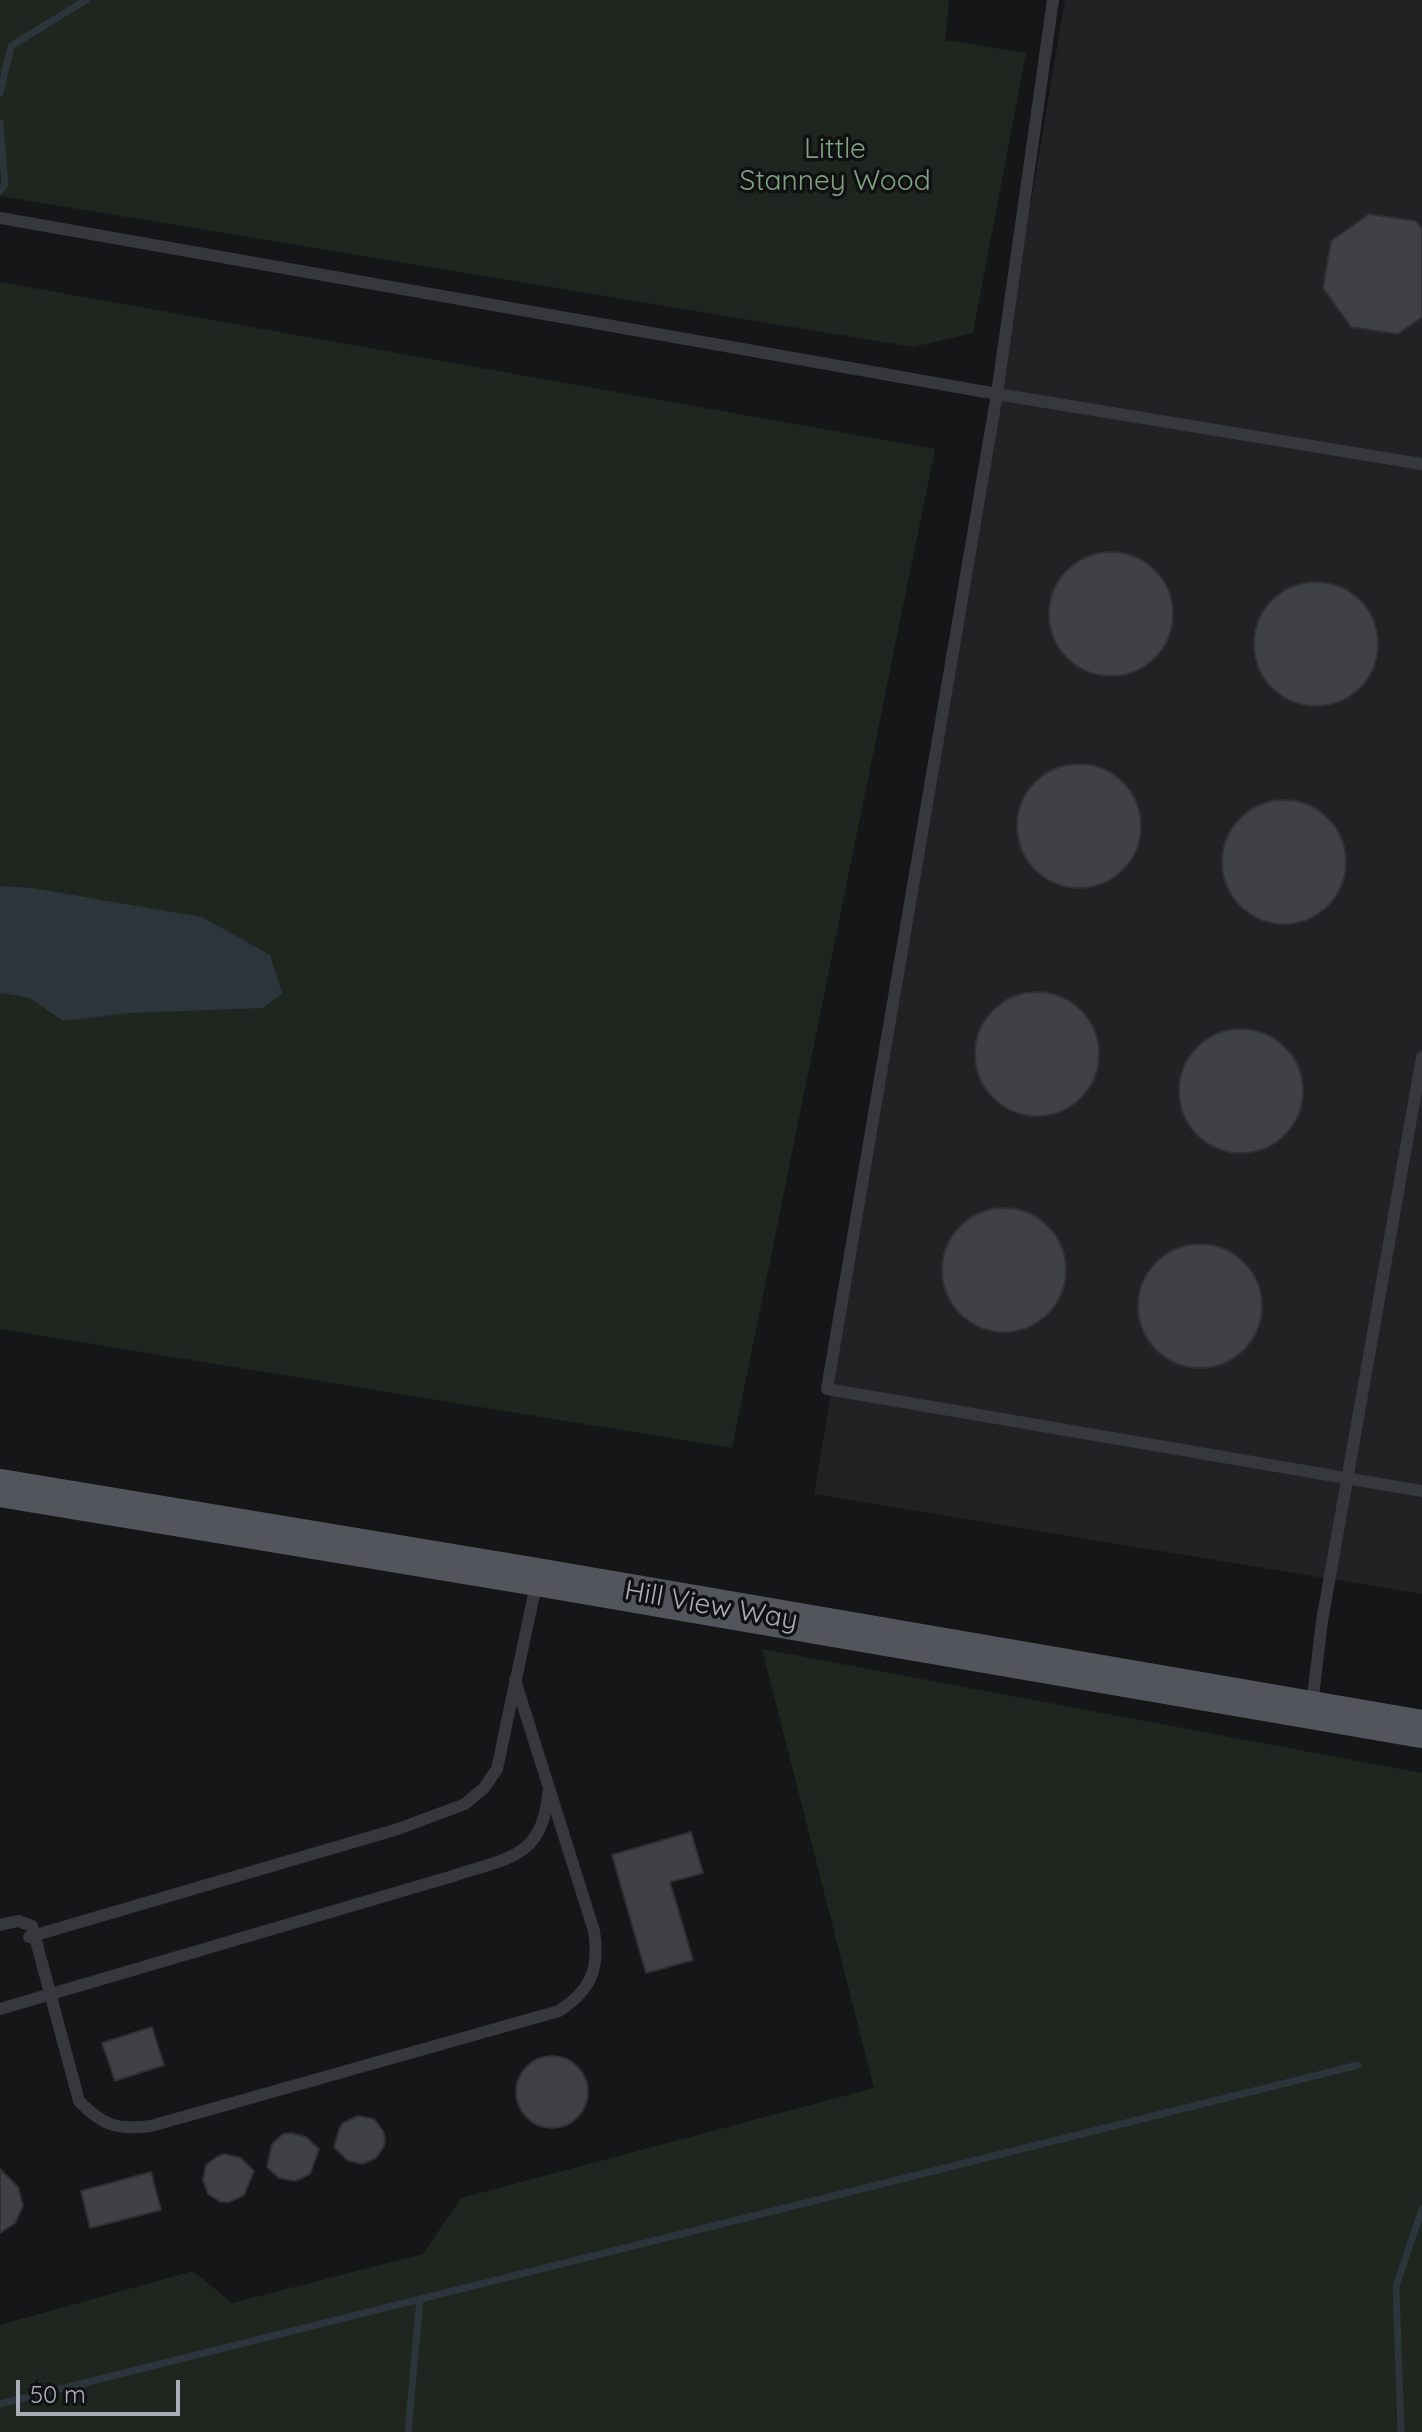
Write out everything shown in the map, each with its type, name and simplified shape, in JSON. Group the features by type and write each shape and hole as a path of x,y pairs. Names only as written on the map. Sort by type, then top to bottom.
{"main road":[{"name":"Hill View Way","path":"0,1488 1422,1729"}],"lane":[{"path":"1053,0 997,394 827,1389 1422,1491"},
{"path":"0,218 997,394 1422,464"},
{"path":"1312,1710 1322,1621 1422,1057"},
{"path":"30,1937 398,1829 465,1804 484,1788 497,1769 537,1577"},
{"path":"0,1925 18,1921 32,1926 30,1937 50,1994 79,2101 96,2119 123,2129 151,2126 559,2011 587,1989 598,1953 594,1931 515,1680"},
{"path":"0,2009 453,1876 522,1852 533,1843 542,1824 547,1810 548,1785"}],"shaded area":[{"path":"1065,0 1422,0 1422,1594 814,1494"},
{"path":"0,886 32,888 202,917 270,955 282,993 263,1008 129,1013 63,1021 30,998 0,993"}],"green space":[{"name":"Little Stanney Wood","path":"0,0 949,0 945,40 1026,53 973,333 913,347 0,196"},
{"path":"0,282 935,449 732,1448 0,1329"},
{"path":"762,1649 1422,1773 1422,2432 0,2432 0,2325 193,2271 232,2303 423,2254 461,2198 874,2088"}],"building":[{"path":"1369,214 1416,221 1422,229 1422,317 1398,334 1351,327 1323,288 1331,241"},
{"path":"1111,552 1135,557 1155,570 1168,590 1173,614 1168,638 1155,658 1135,671 1111,676 1087,671 1067,658 1054,638 1049,614 1054,590 1067,570 1087,557"},
{"path":"1316,582 1340,587 1360,600 1373,620 1378,644 1373,668 1360,688 1340,701 1316,706 1292,701 1272,688 1259,668 1254,644 1259,620 1272,600 1292,587"},
{"path":"1079,764 1103,769 1123,782 1136,802 1141,826 1136,850 1123,870 1103,883 1079,888 1055,883 1035,870 1022,850 1017,826 1022,802 1035,782 1055,769"},
{"path":"1284,800 1308,805 1328,818 1341,838 1346,862 1341,886 1328,906 1308,919 1284,924 1260,919 1240,906 1227,886 1222,862 1227,838 1240,818 1260,805"},
{"path":"1037,992 1061,997 1081,1010 1094,1030 1099,1054 1094,1078 1081,1098 1061,1111 1037,1116 1013,1111 993,1098 980,1078 975,1054 980,1030 993,1010 1013,997"},
{"path":"1241,1029 1265,1034 1285,1047 1298,1067 1303,1091 1298,1115 1285,1135 1265,1148 1241,1153 1217,1148 1197,1135 1184,1115 1179,1091 1184,1067 1197,1047 1217,1034"},
{"path":"1004,1208 1028,1213 1048,1226 1061,1246 1066,1270 1061,1294 1048,1314 1028,1327 1004,1332 980,1327 960,1314 947,1294 942,1270 947,1246 960,1226 980,1213"},
{"path":"1200,1244 1224,1249 1244,1262 1257,1282 1262,1306 1257,1330 1244,1350 1224,1363 1200,1368 1176,1363 1156,1350 1143,1330 1138,1306 1143,1282 1156,1262 1176,1249"},
{"path":"691,1832 703,1873 670,1882 693,1960 646,1973 612,1855"},
{"path":"152,2027 164,2065 115,2081 102,2043"},
{"path":"552,2056 572,2062 582,2072 588,2092 582,2112 572,2122 552,2128 532,2122 522,2112 516,2092 522,2072 532,2062"},
{"path":"358,2116 374,2119 385,2138 376,2158 362,2164 347,2160 334,2147 343,2123"},
{"path":"283,2134 306,2137 319,2149 310,2174 295,2181 279,2178 267,2167 272,2144"},
{"path":"225,2154 241,2158 254,2171 244,2195 221,2202 208,2194 203,2180 206,2165"},
{"path":"0,2169 18,2187 23,2206 15,2223 0,2233"},
{"path":"151,2172 161,2210 90,2228 81,2191"}],"waterway":[{"path":"0,93 11,46 86,0"},
{"path":"0,123 5,184 0,191"},
{"path":"0,2404 1358,2065"},
{"path":"1401,2432 1396,2286 1422,2209"},
{"path":"408,2432 420,2299"}]}
